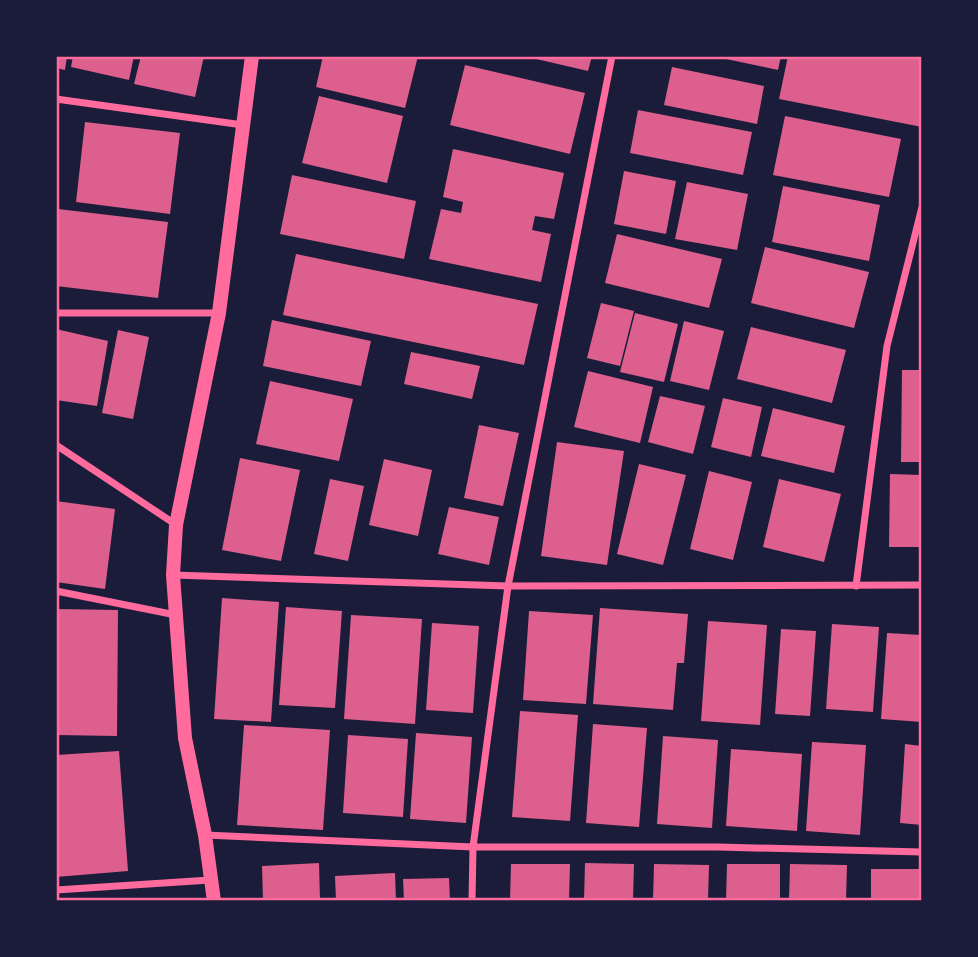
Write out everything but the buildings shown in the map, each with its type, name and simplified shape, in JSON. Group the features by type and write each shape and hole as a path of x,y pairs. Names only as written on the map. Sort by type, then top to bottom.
{"main road":[{"path":"214,901 205,835 185,738 173,575 176,525 219,313 253,56"}],"street":[{"path":"472,901 474,847 508,586 612,56"},
{"path":"56,99 243,125"},
{"path":"856,586 887,346 922,207"},
{"path":"56,313 219,313"},
{"path":"56,445 176,525"},
{"path":"173,575 508,586 922,585"},
{"path":"56,591 177,615"},
{"path":"205,835 474,847 718,847 922,852"},
{"path":"56,890 210,880"}]}
